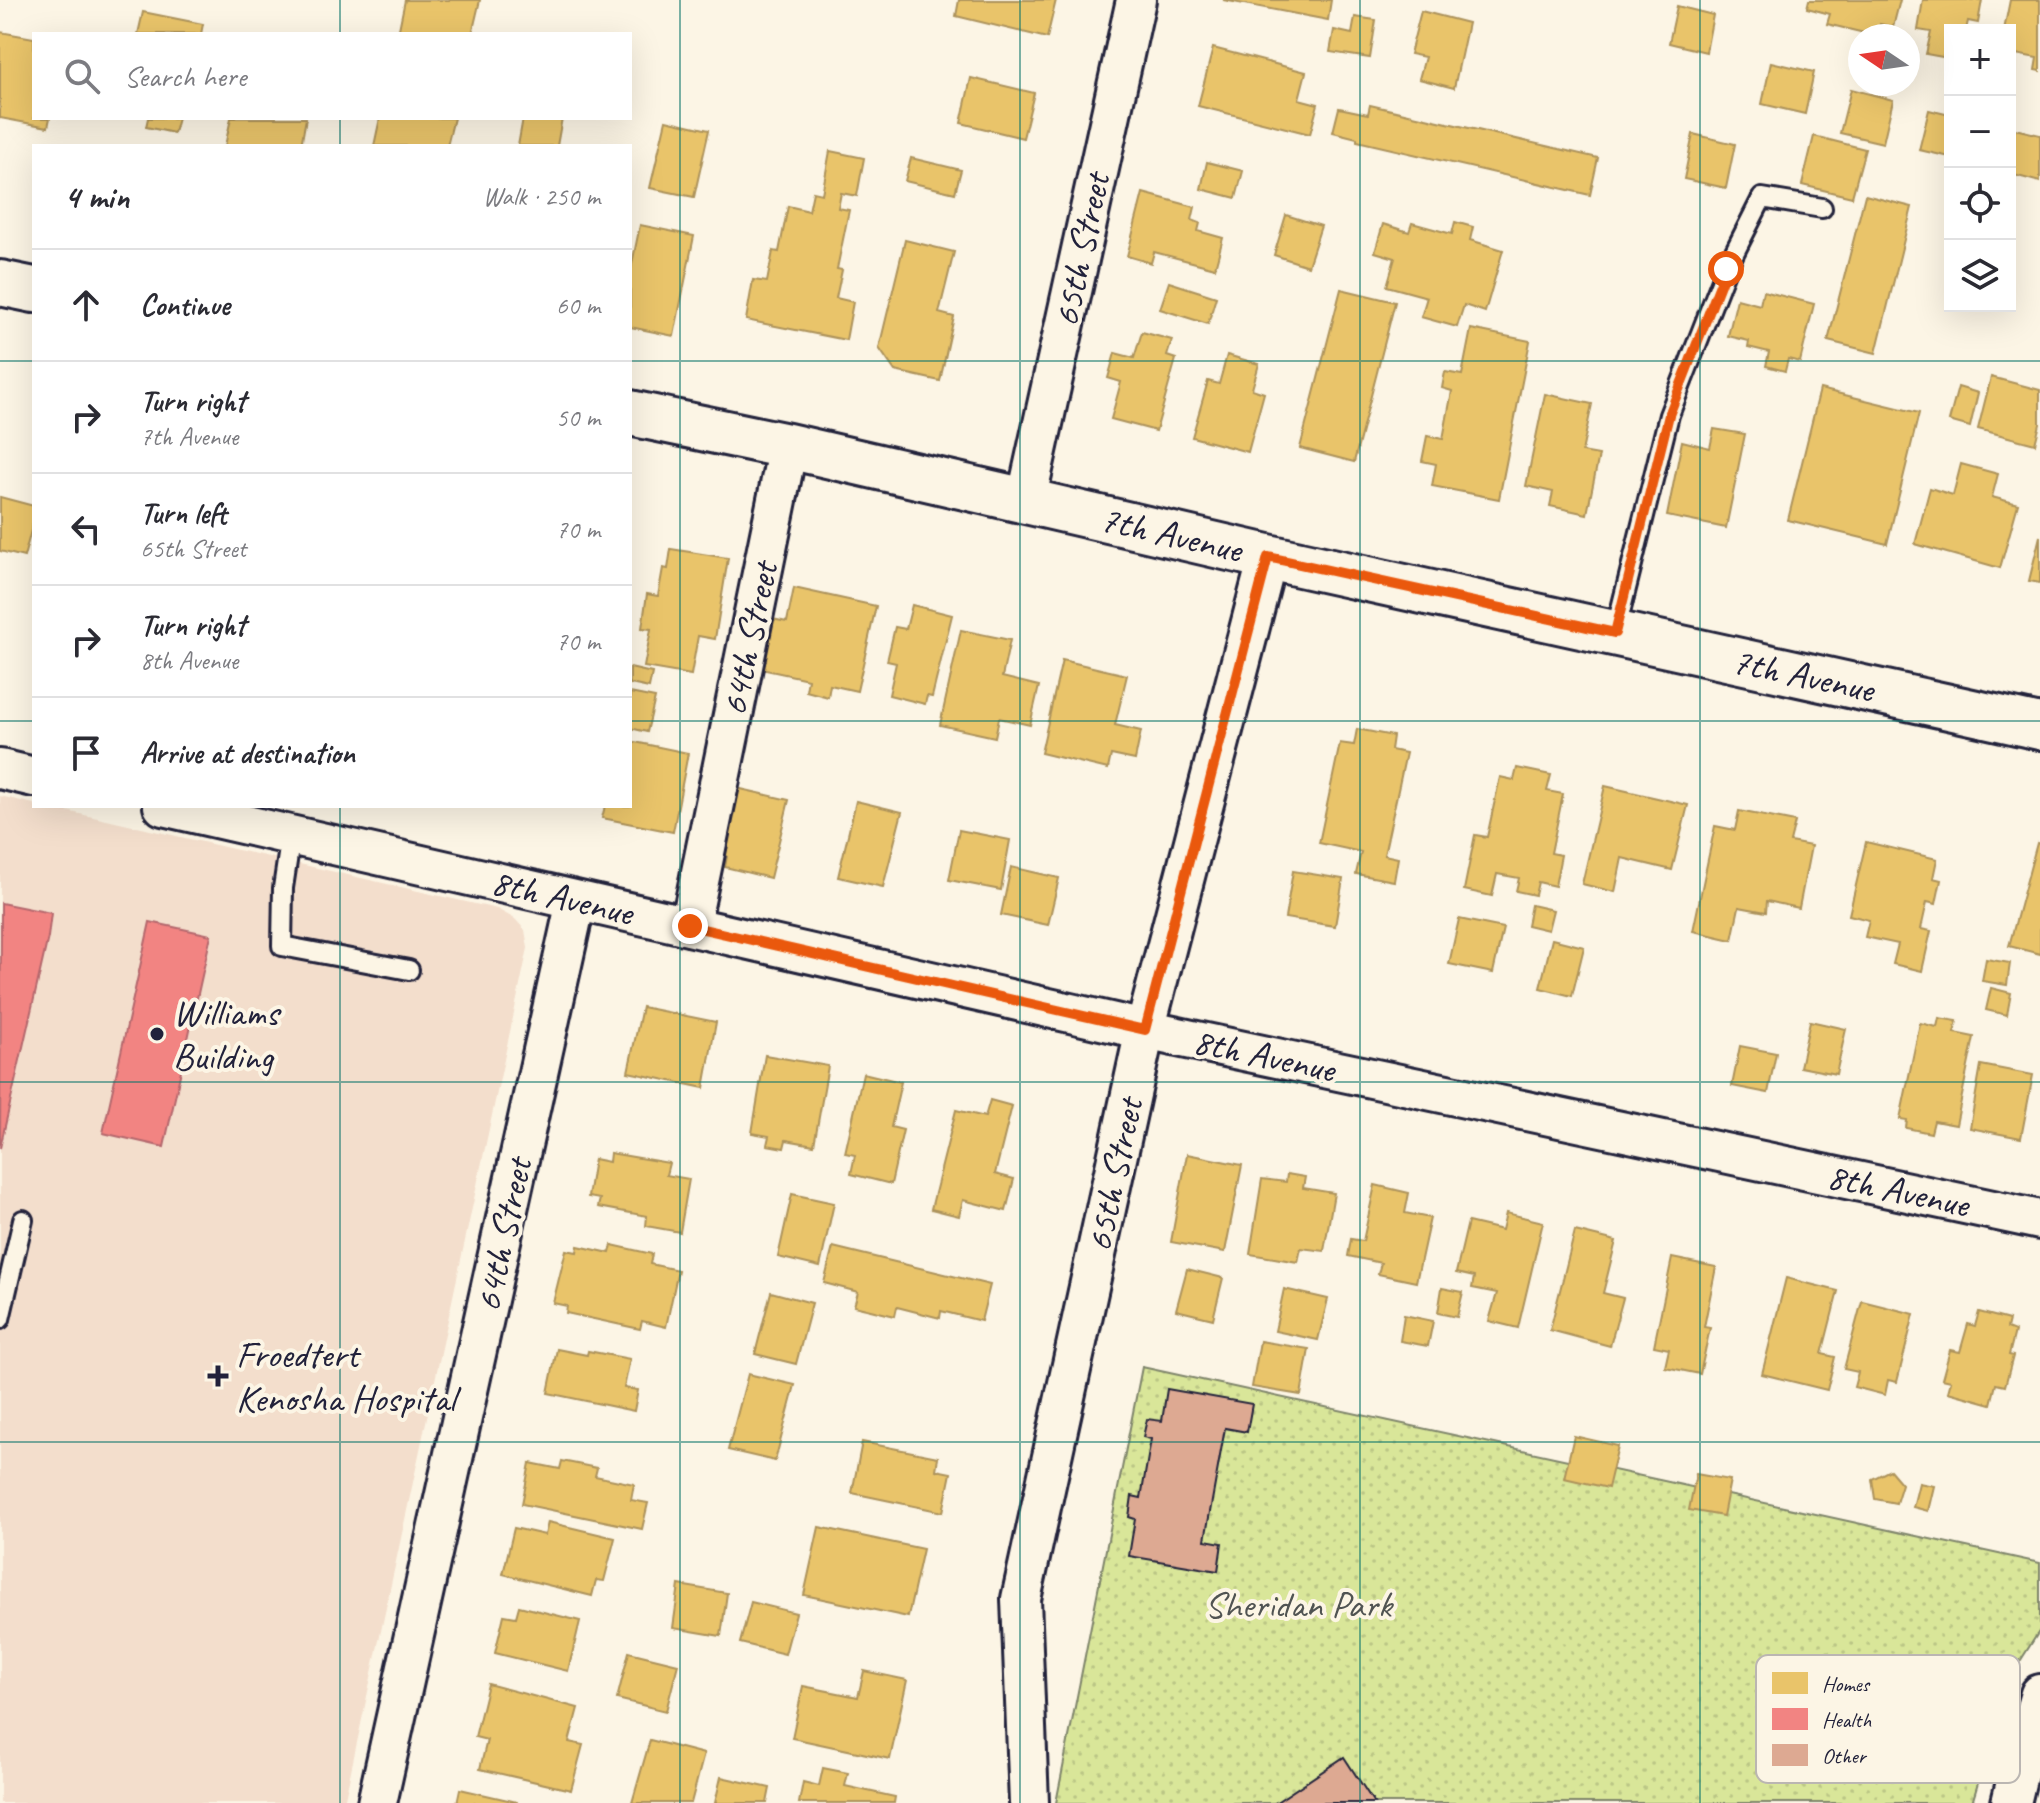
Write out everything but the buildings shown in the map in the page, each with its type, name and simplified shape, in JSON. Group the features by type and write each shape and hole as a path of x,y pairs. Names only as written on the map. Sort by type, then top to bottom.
{"street":[{"name":"65th Street","path":"1026,501 1136,0"},
{"path":"0,283 32,290"},
{"name":"7th Avenue","path":"632,413 2040,727"},
{"name":"64th Street","path":"690,926 788,446"},
{"name":"65th Street","path":"1029,1803 1021,1599 1145,1030 1268,557"},
{"path":"0,769 32,777"},
{"name":"8th Avenue","path":"172,808 1145,1030 2040,1220"},
{"name":"64th Street","path":"377,1803 576,901"},
{"path":"2020,1766 2040,1694"},
{"path":"2011,1803 2016,1783"}],"lane":[{"path":"1615,633 1669,415 1726,269 1762,198 1822,208"},
{"path":"291,835 283,888 282,946 409,970"},
{"path":"0,1319 23,1220"}],"shaded area":[{"name":"Froedtert Kenosha Hospital","path":"0,796 32,804 32,808 54,808 497,909 515,919 525,930 528,948 344,1803 0,1803"}],"green space":[{"name":"Sheridan Park","path":"1142,1367 2040,1563 2040,1630 2020,1661 2020,1655 1756,1655 1756,1783 1978,1783 1972,1803 1056,1803"}],"place":[{"name":"Williams Building","path":"157,1034"},
{"name":"Froedtert Kenosha Hospital","path":"218,1376"}],"route":[{"path":"690,926 1145,1030 1268,557 1615,633 1669,415 1726,269"}]}
